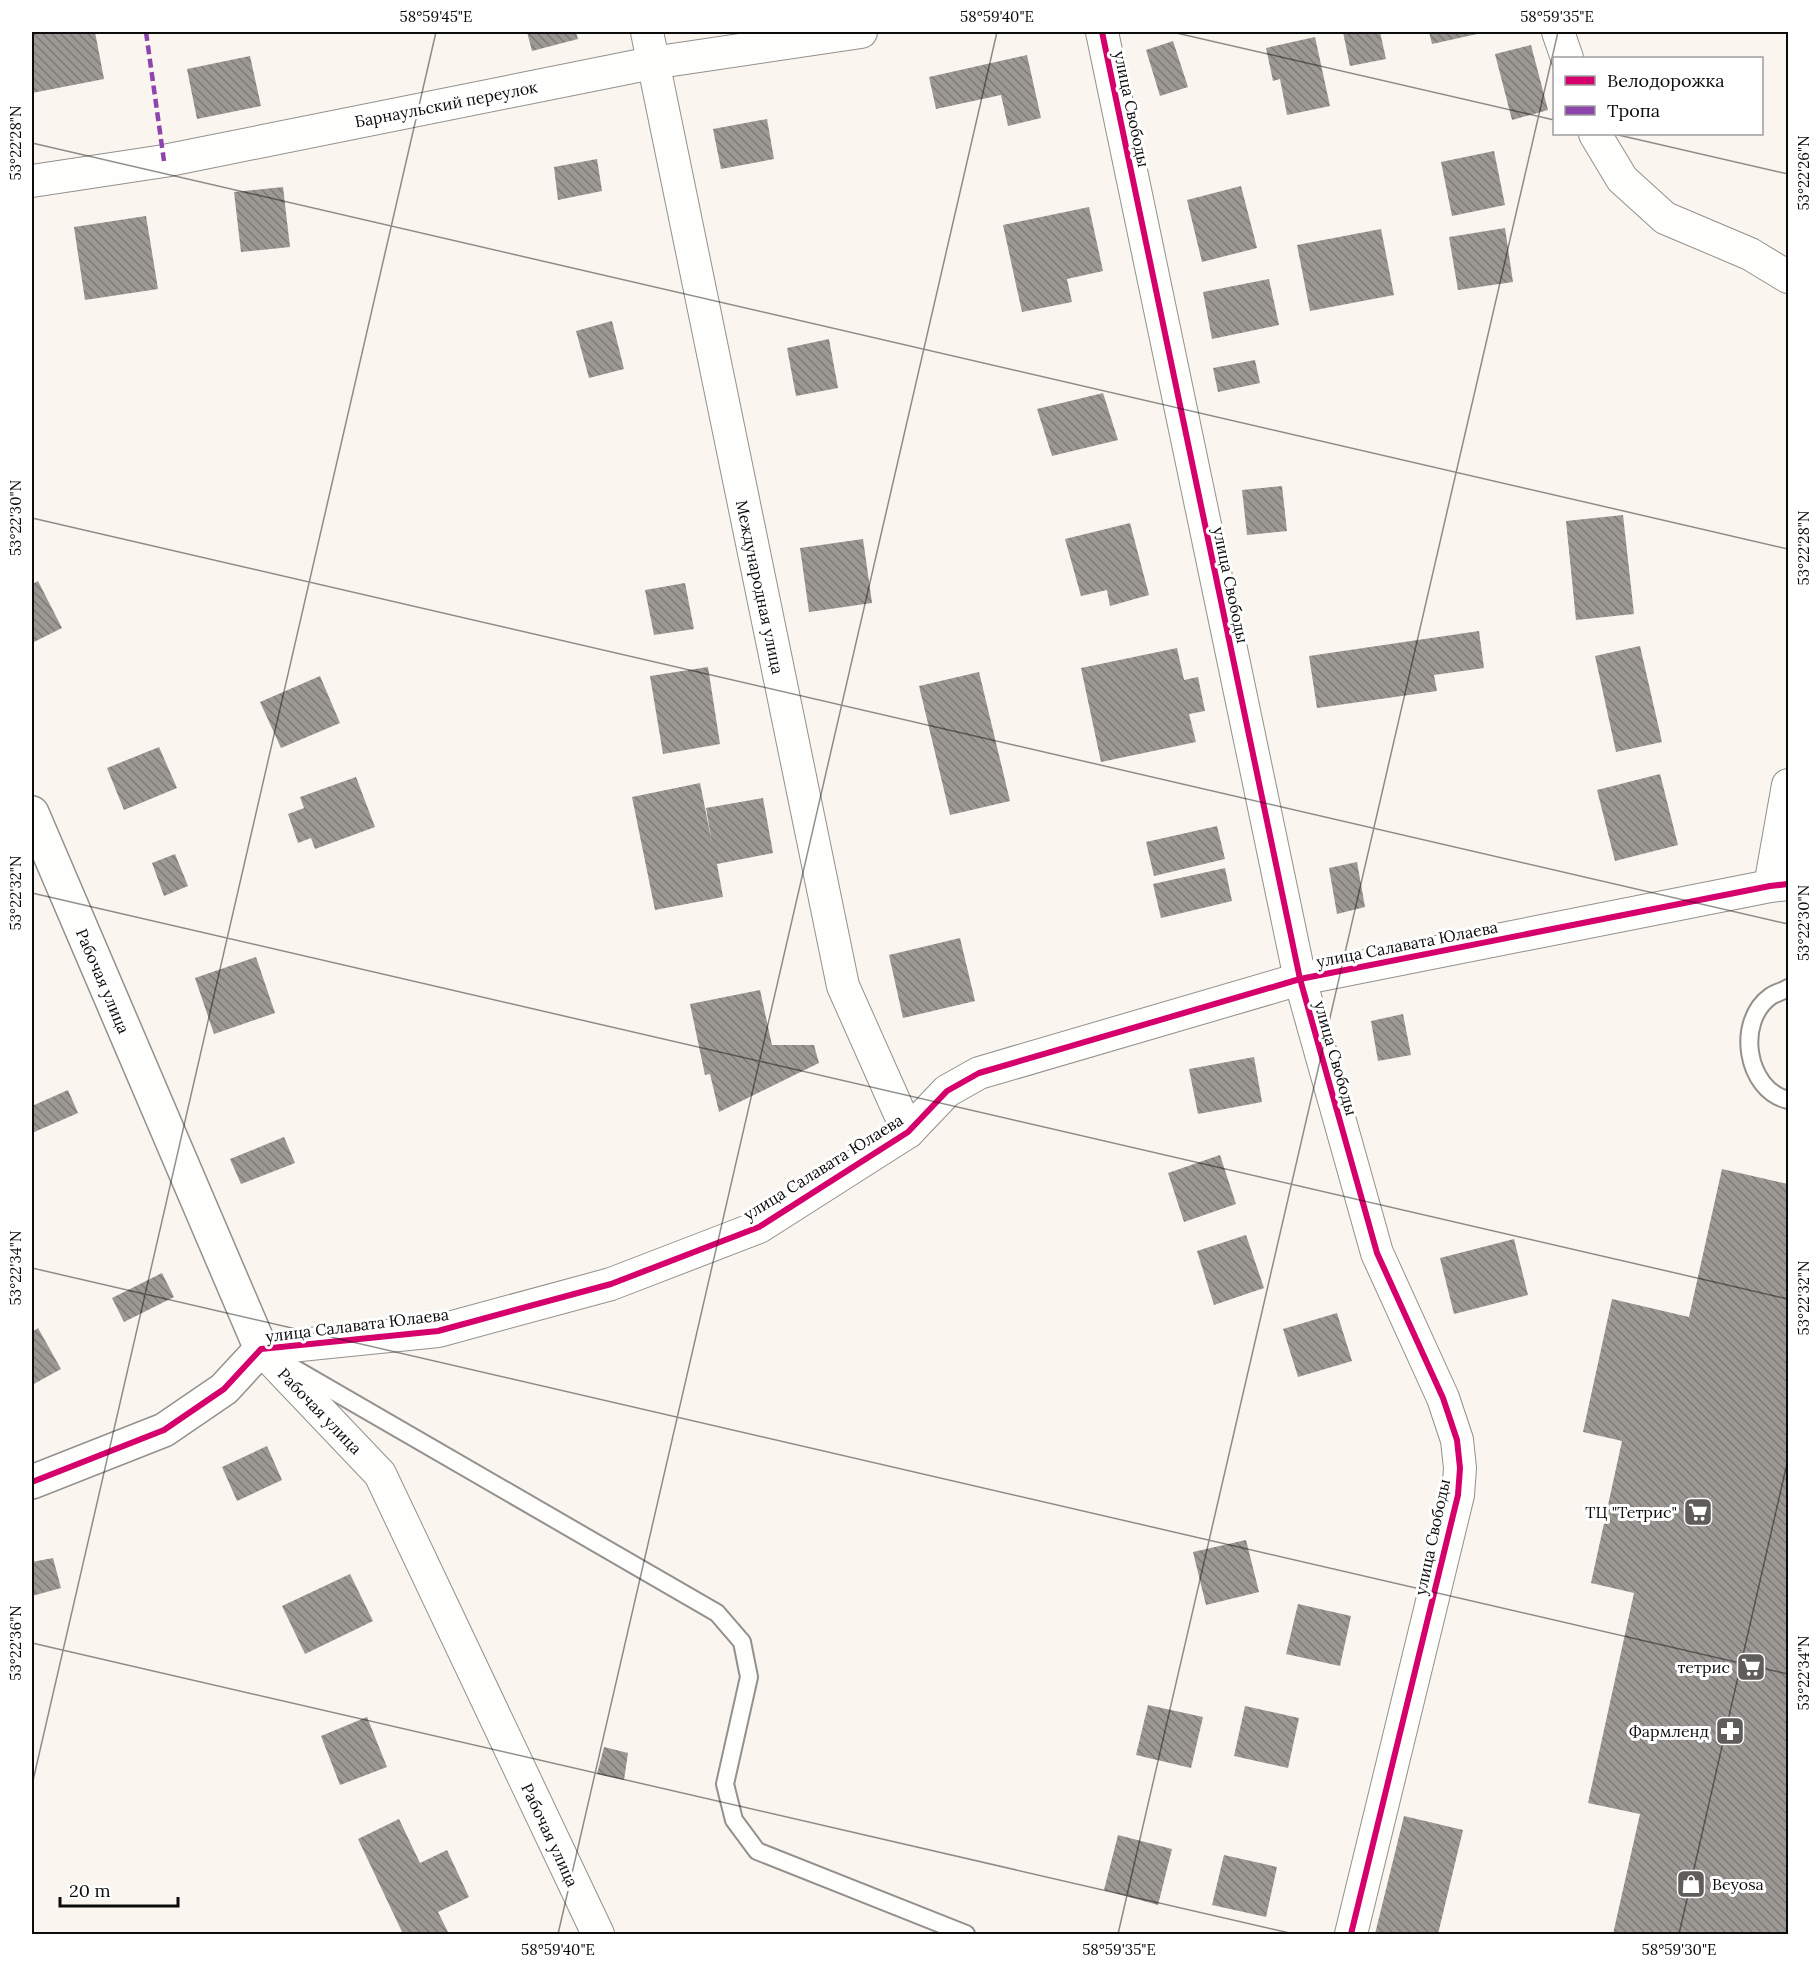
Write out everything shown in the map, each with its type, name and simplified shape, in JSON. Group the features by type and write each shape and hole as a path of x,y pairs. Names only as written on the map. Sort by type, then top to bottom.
{"street":[{"name":"Международная улица","path":"647,32 843,986 909,1132"},
{"name":"Барнаульский переулок","path":"32,181 164,161 652,63 861,32"},
{"name":"улица Свободы","path":"1102,32 1299,979 1377,1253 1443,1398 1457,1440 1460,1468 1456,1507 1351,1935"},
{"path":"1558,32 1567,57"},
{"path":"1595,135 1622,179 1665,218 1750,254 1788,277"},
{"path":"1779,885 1788,785"},
{"name":"Рабочая улица","path":"32,813 261,1348 380,1474 598,1935"},
{"name":"улица Салавата Юлаева","path":"32,1482 164,1430 224,1389 261,1348 438,1331 611,1284 759,1227 909,1132 947,1090 979,1073 1299,979 1779,885"}],"lane":[{"path":"1788,988 1770,997 1755,1017 1748,1047 1758,1079 1778,1098 1788,1100"},
{"path":"261,1348 717,1613 742,1642 749,1677 725,1784 734,1820 757,1851 966,1935"}],"building":[{"path":"32,32 95,32 104,79 32,93"},
{"path":"527,32 576,32 578,39 532,51"},
{"path":"1343,32 1380,32 1386,59 1350,66"},
{"path":"1429,32 1486,32 1432,44"},
{"path":"1315,37 1330,106 1287,115 1280,79 1273,81 1266,48"},
{"path":"1173,41 1188,87 1160,96 1146,50"},
{"path":"1531,45 1548,110 1512,120 1495,54"},
{"path":"1027,55 1041,118 1008,126 1001,95 936,109 929,77"},
{"path":"250,56 261,106 197,119 187,69"},
{"path":"767,119 774,159 721,169 713,129"},
{"path":"1494,151 1505,205 1452,216 1441,162"},
{"path":"597,159 602,191 558,200 554,167"},
{"path":"1241,186 1257,248 1202,262 1187,200"},
{"path":"283,187 290,247 241,252 234,192"},
{"path":"1089,207 1103,271 1067,279 1072,302 1022,312 1003,225"},
{"path":"146,216 158,289 85,300 74,227"},
{"path":"1505,228 1513,282 1458,290 1449,237"},
{"path":"1381,229 1394,295 1310,311 1297,245"},
{"path":"1269,279 1279,325 1212,339 1203,292"},
{"path":"612,321 624,369 589,378 576,331"},
{"path":"829,339 838,388 796,396 787,348"},
{"path":"1255,360 1260,383 1218,392 1213,368"},
{"path":"1103,393 1118,440 1052,456 1037,409"},
{"path":"1282,486 1287,531 1247,535 1242,490"},
{"path":"1623,515 1634,614 1576,620 1566,521"},
{"path":"1130,523 1149,595 1110,606 1107,590 1081,596 1065,539"},
{"path":"863,539 872,603 809,612 800,548"},
{"path":"38,581 62,628 32,643 32,584"},
{"path":"685,583 694,629 654,635 645,590"},
{"path":"1479,631 1484,668 1434,675 1437,691 1317,708 1309,656"},
{"path":"1640,646 1662,742 1616,752 1595,656"},
{"path":"1177,648 1184,680 1198,677 1205,711 1189,714 1196,742 1101,762 1081,668"},
{"path":"708,667 720,744 663,754 650,676"},
{"path":"979,672 1010,801 950,815 919,686"},
{"path":"320,676 340,723 281,748 260,702"},
{"path":"159,747 177,788 124,810 107,768"},
{"path":"1660,774 1678,845 1615,861 1597,790"},
{"path":"356,777 375,827 315,849 311,838 298,843 288,814 304,808 300,797"},
{"path":"700,783 712,843 706,808 763,798 773,853 717,864 723,897 655,910 632,797"},
{"path":"1217,826 1225,859 1154,876 1146,842"},
{"path":"175,854 188,886 164,896 152,863"},
{"path":"1357,862 1365,907 1337,914 1329,868"},
{"path":"1225,868 1232,901 1161,918 1153,884"},
{"path":"960,938 975,1001 903,1018 889,955"},
{"path":"256,957 275,1013 214,1034 195,978"},
{"path":"760,990 772,1045 814,1045 819,1063 719,1112 710,1074 705,1075 690,1004"},
{"path":"1403,1014 1411,1055 1378,1061 1371,1021"},
{"path":"1254,1057 1262,1102 1198,1114 1189,1069"},
{"path":"68,1090 78,1113 32,1133 32,1106"},
{"path":"284,1137 295,1163 241,1184 230,1159"},
{"path":"1220,1155 1236,1204 1184,1222 1168,1173"},
{"name":"ТЦ \"Тетрис\"","path":"1722,1169 1788,1184 1788,1934 1613,1934 1640,1814 1588,1803 1634,1593 1591,1583 1622,1441 1583,1432 1612,1299 1689,1317"},
{"path":"1246,1235 1264,1288 1214,1305 1197,1251"},
{"path":"1514,1239 1528,1295 1454,1314 1440,1258"},
{"path":"162,1273 174,1297 124,1322 112,1298"},
{"path":"1337,1313 1352,1361 1298,1377 1283,1329"},
{"path":"38,1328 61,1369 32,1385 32,1332"},
{"path":"267,1446 282,1480 237,1501 222,1467"},
{"path":"1246,1540 1259,1592 1206,1605 1193,1552"},
{"path":"53,1558 61,1588 32,1596 32,1562"},
{"path":"350,1574 373,1621 305,1654 282,1606"},
{"path":"1298,1604 1351,1616 1340,1666 1286,1654"},
{"path":"1148,1705 1203,1717 1191,1768 1136,1755"},
{"path":"1245,1706 1299,1718 1288,1768 1234,1756"},
{"path":"367,1717 387,1767 340,1785 321,1736"},
{"path":"604,1747 628,1753 624,1780 597,1774"},
{"path":"1404,1816 1463,1830 1438,1934 1375,1934"},
{"path":"399,1819 420,1863 447,1850 469,1897 438,1912 449,1934 403,1934 358,1839"},
{"path":"1118,1835 1172,1849 1158,1905 1104,1890"},
{"path":"1224,1855 1277,1867 1266,1917 1212,1905"}],"marked path":[{"path":"146,32 164,161"}],"cycle path":[{"path":"1102,32 1300,979 1377,1253 1443,1398 1457,1440 1460,1468 1458,1495 1351,1934"},
{"path":"32,1482 164,1430 224,1389 261,1349 438,1331 611,1284 759,1227 908,1132 947,1091 979,1073 1300,979 1788,884"}],"place":[{"name":"ТЦ \"Тетрис\"","path":"1698,1512"},
{"name":"тетрис","path":"1751,1667"},
{"name":"Фармленд","path":"1730,1731"},
{"name":"Beyosa","path":"1691,1884"}]}
